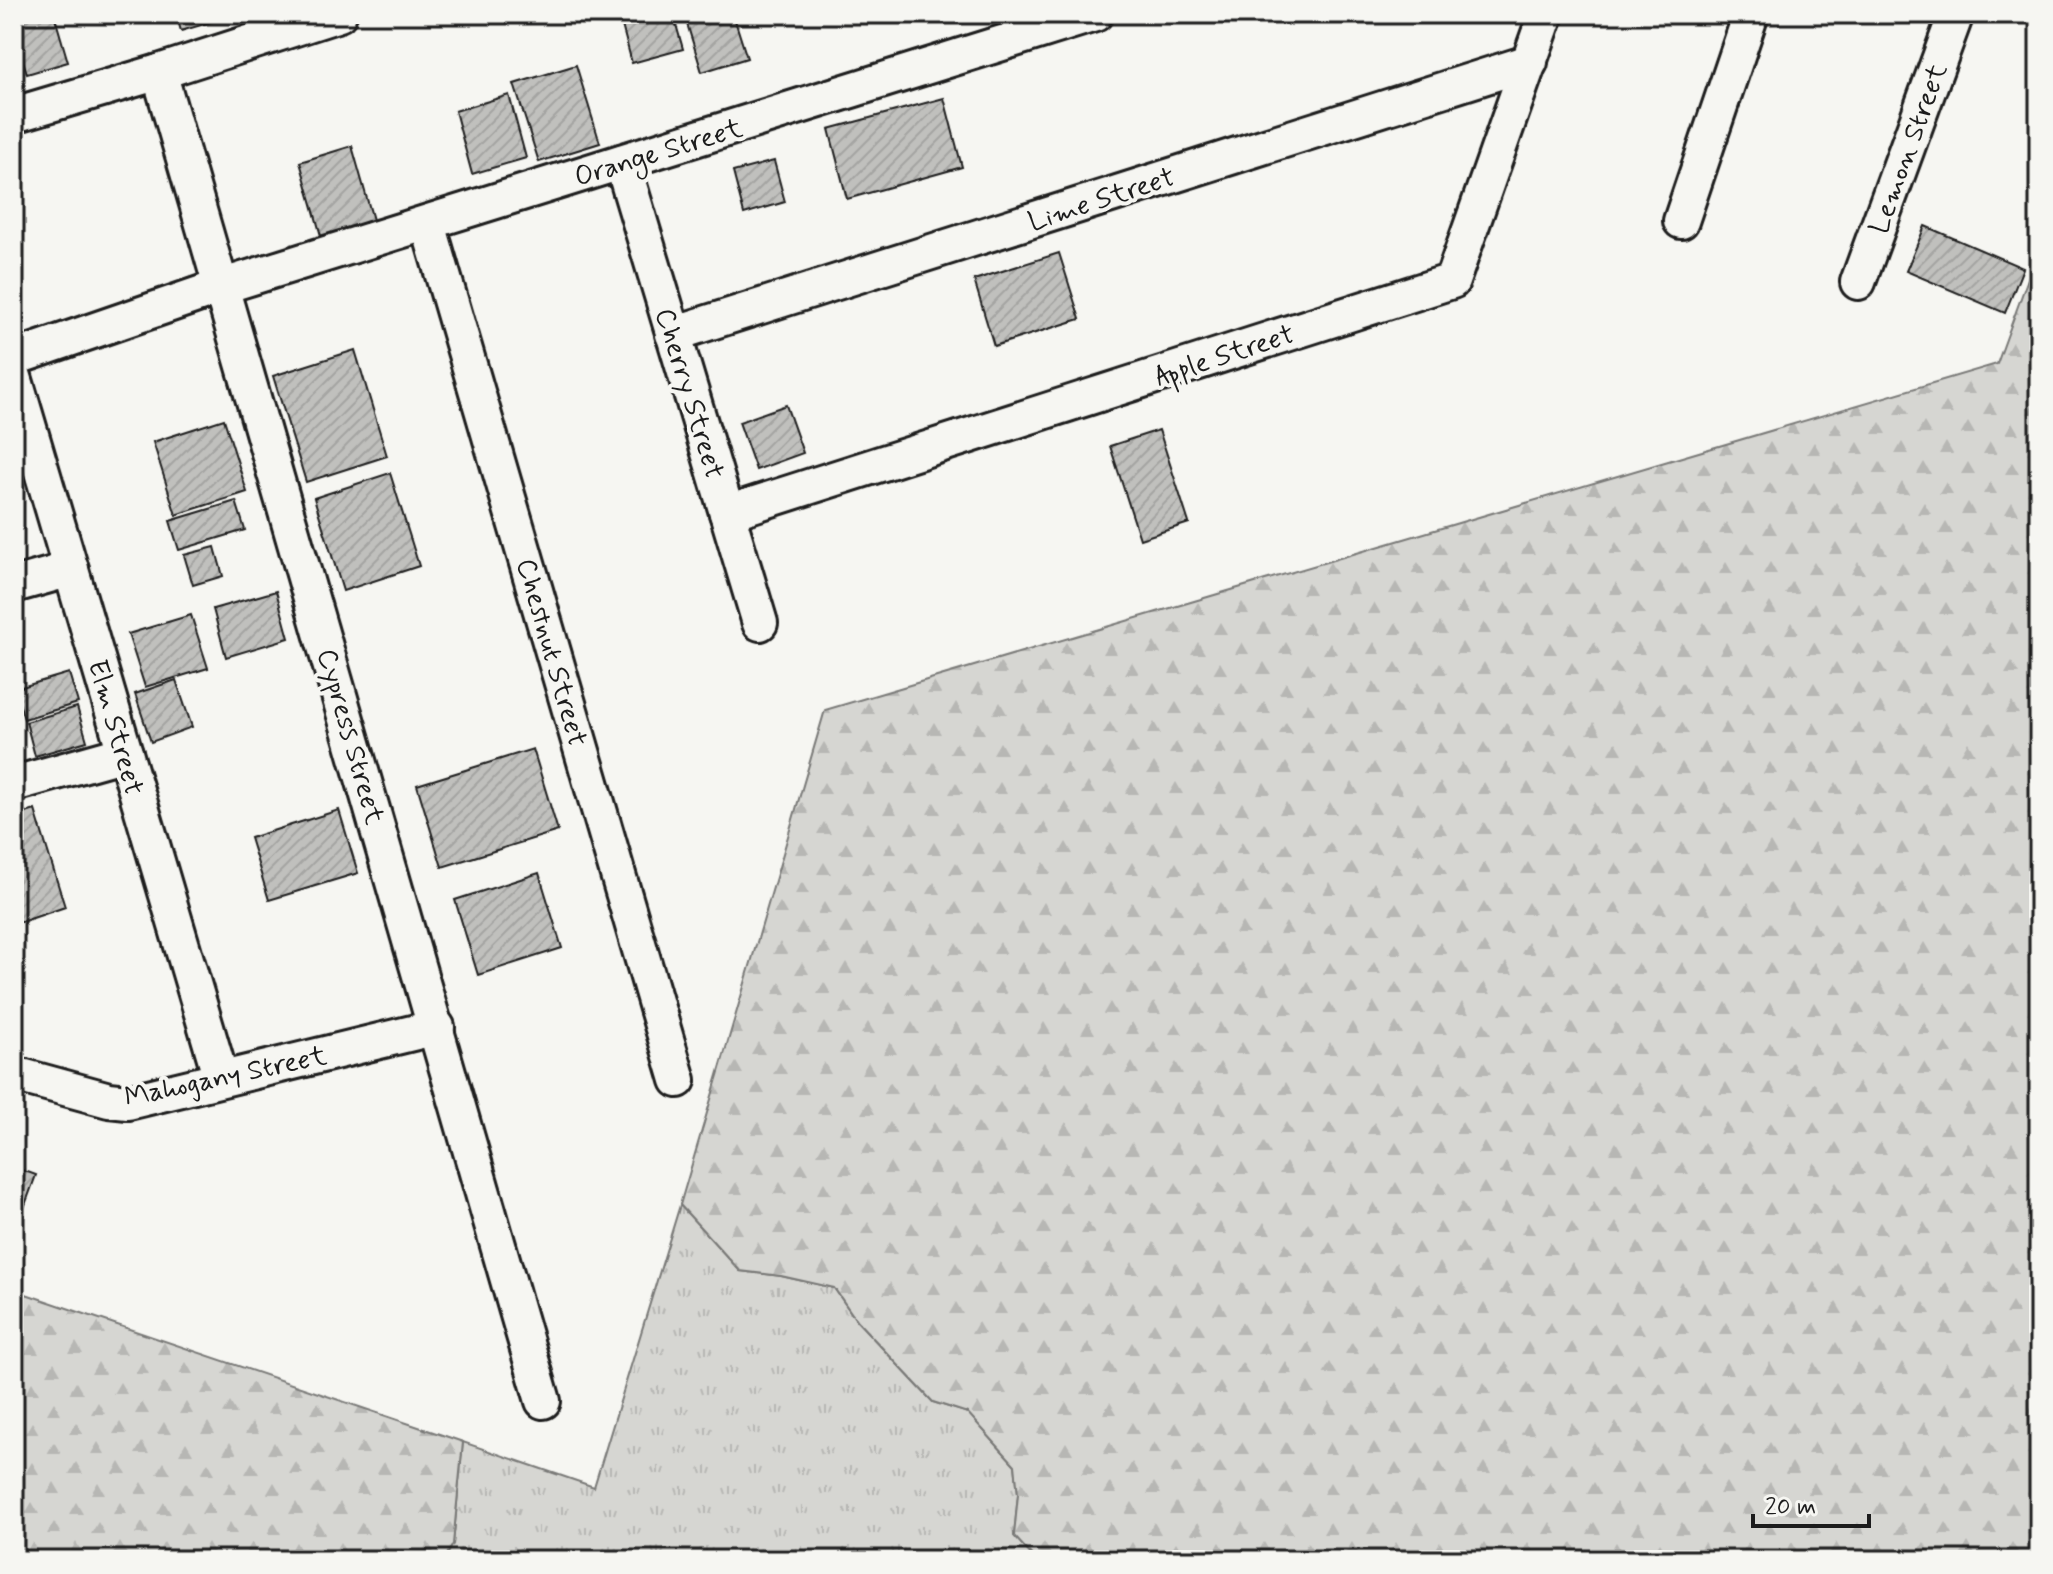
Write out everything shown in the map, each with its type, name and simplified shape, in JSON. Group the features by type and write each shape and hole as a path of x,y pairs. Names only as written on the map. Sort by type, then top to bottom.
{"street":[{"path":"14,115 339,14"},
{"name":"Apple Street","path":"727,513 1452,281 1546,14"},
{"path":"1681,221 1751,14"},
{"name":"Lemon Street","path":"1858,282 1956,14"},
{"name":"Orange Street","path":"14,358 220,287 1089,15"},
{"name":"Lime Street","path":"673,334 1530,62"},
{"name":"Cypress Street","path":"159,72 543,1401"},
{"name":"Cherry Street","path":"622,162 760,623"},
{"name":"Chestnut Street","path":"428,224 678,1080"},
{"name":"Elm Street","path":"14,377 221,1078"},
{"path":"14,585 71,569"},
{"path":"14,784 125,753"},
{"name":"Mahogany Street","path":"14,1074 109,1100 128,1102 437,1027"}],"green space":[{"path":"2039,248 2039,1560 1036,1560 1014,1536 1018,1494 1015,1465 968,1413 933,1402 857,1321 834,1288 740,1271 680,1205 825,710 1997,364"},
{"path":"680,1205 740,1271 834,1288 857,1321 933,1402 968,1413 1015,1465 1018,1494 1014,1536 1036,1560 444,1560 453,1544 463,1442 594,1487"},
{"path":"14,1290 463,1442 453,1544 444,1560 14,1560"}],"building":[{"path":"14,14 54,14 68,62 27,74 14,30"},
{"path":"176,14 238,14 181,31"},
{"path":"619,14 673,14 683,49 632,63"},
{"path":"684,14 733,14 747,58 702,72"},
{"path":"576,65 600,143 539,162 514,84"},
{"path":"509,95 526,158 472,174 455,111"},
{"path":"944,98 962,167 847,199 829,129"},
{"path":"352,146 375,227 323,243 300,162"},
{"path":"774,161 785,202 744,214 733,172"},
{"path":"1925,226 2023,268 2005,313 1906,271"},
{"path":"1059,253 1080,319 994,346 974,280"},
{"path":"355,350 387,456 306,482 273,376"},
{"path":"786,405 803,453 756,470 739,422"},
{"path":"224,419 247,492 176,515 153,442"},
{"path":"1159,430 1189,523 1140,539 1110,446"},
{"path":"390,473 419,566 343,591 314,498"},
{"path":"236,501 245,530 179,550 170,521"},
{"path":"215,547 223,576 193,585 184,555"},
{"path":"276,591 289,638 226,657 213,609"},
{"path":"191,615 208,668 145,687 128,634"},
{"path":"69,673 78,703 24,719 15,689"},
{"path":"176,680 192,727 151,742 135,694"},
{"path":"77,707 87,741 35,756 26,722"},
{"path":"533,749 558,831 442,867 417,785"},
{"path":"35,810 65,907 15,924 14,817"},
{"path":"339,810 358,873 269,900 250,838"},
{"path":"539,873 562,948 478,975 455,900"},
{"path":"14,993 18,993 18,1020 14,1020"},
{"path":"14,1167 36,1175 14,1235"}]}
